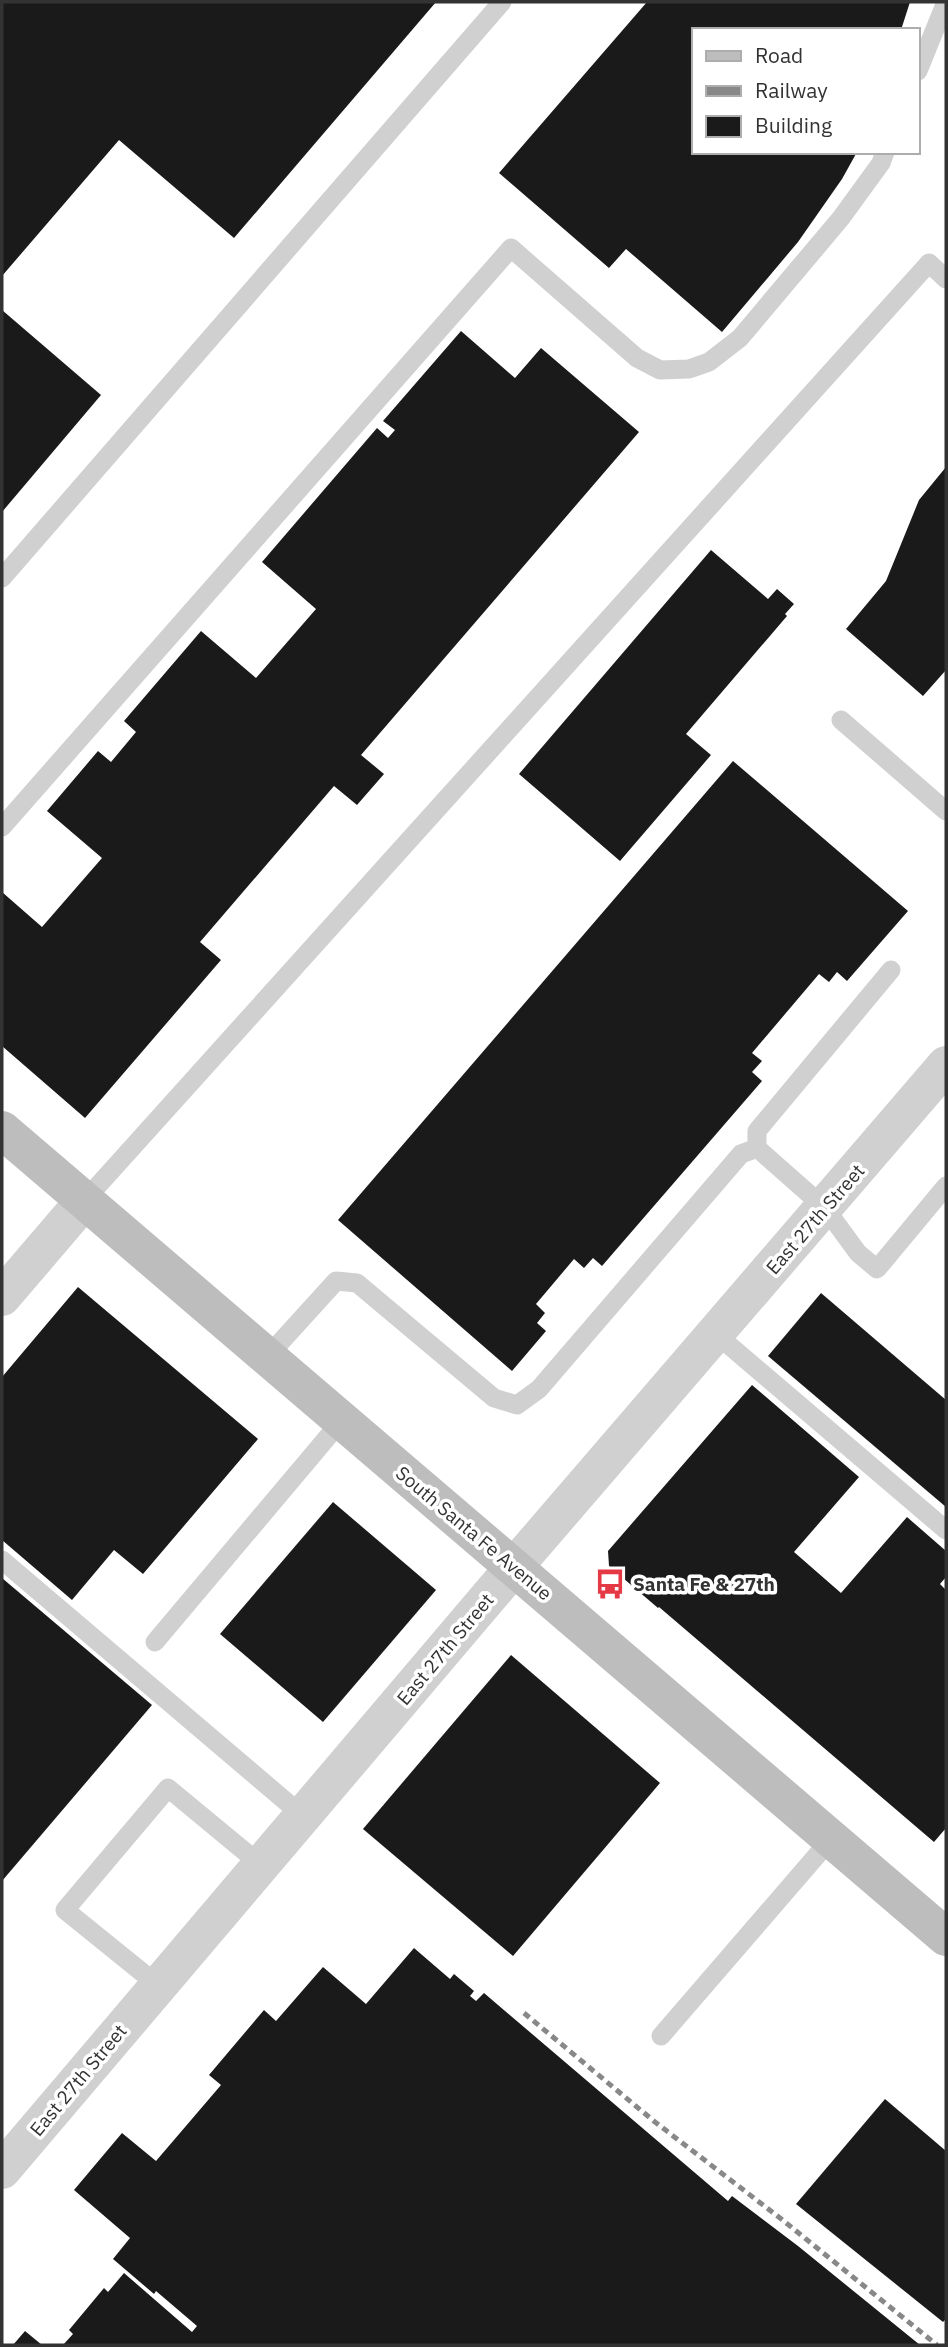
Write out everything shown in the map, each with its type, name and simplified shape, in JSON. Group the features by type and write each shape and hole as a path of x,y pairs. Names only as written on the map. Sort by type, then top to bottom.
{"main road":[{"name":"South Santa Fe Avenue","path":"2,1130 946,1937"}],"street":[{"name":"East 27th Street","path":"2,2170 514,1567 946,1065"},
{"path":"2,1297 84,1201"}],"lane":[{"path":"2,578 502,2"},
{"path":"920,66 946,2"},
{"path":"2,827 511,248 637,358 660,370 690,369 709,362 740,338 841,218 881,163 884,154"},
{"path":"84,1201 929,263 946,279"},
{"path":"841,720 946,811"},
{"path":"891,970 757,1131 757,1148 825,1208 858,1253 877,1269 946,1186"},
{"path":"267,1357 336,1281 358,1283 494,1398 517,1405 538,1389 741,1154 757,1148"},
{"path":"716,1334 946,1530"},
{"path":"155,1642 342,1420"},
{"path":"2,1560 303,1816"},
{"path":"159,1986 65,1910 168,1787 261,1866"},
{"path":"661,2036 831,1839"}],"building":[{"path":"2,2 436,2 234,238 119,140 2,276"},
{"path":"647,2 910,2 902,28 692,28 692,154 856,154 842,179 798,242 722,332 626,249 609,268 499,173"},
{"path":"2,310 101,395 2,512"},
{"path":"461,331 515,378 541,348 639,432 361,755 384,774 357,805 334,786 200,942 221,960 85,1118 2,1046 2,892 42,927 102,858 47,811 98,751 111,762 136,732 124,721 201,631 256,678 316,609 262,562 377,428 388,438 395,430 383,421"},
{"path":"946,467 946,670 923,696 846,629 886,581 919,500"},
{"path":"711,550 768,599 777,589 794,604 785,614 787,616 686,734 711,755 620,861 519,774"},
{"path":"733,761 908,911 847,981 837,972 829,982 819,974 752,1053 762,1061 752,1072 762,1081 602,1266 593,1258 584,1268 574,1259 536,1304 545,1313 537,1323 546,1331 512,1371 338,1220"},
{"path":"78,1287 258,1439 143,1574 114,1550 72,1600 2,1540 2,1377"},
{"path":"821,1293 946,1400 946,1507 768,1356"},
{"path":"752,1385 859,1477 794,1552 841,1593 907,1517 946,1551 946,1577 940,1584 946,1590 946,1828 934,1842 609,1566 608,1551"},
{"path":"333,1502 436,1590 323,1722 220,1634"},
{"path":"2,1578 152,1705 2,1881"},
{"path":"511,1655 660,1783 513,1956 363,1829"},
{"path":"414,1948 450,1979 454,1974 474,1991 470,1996 476,2001 484,1993 728,2201 732,2196 920,2345 63,2345 73,2334 69,2330 104,2288 108,2292 124,2273 192,2332 197,2326 113,2259 130,2238 74,2190 122,2133 156,2161 221,2085 209,2075 264,2010 276,2021 323,1967 366,2004"},
{"path":"885,2099 946,2151 946,2319 943,2322 796,2204"},
{"path":"25,2331 42,2345 13,2345"}],"railway":[{"path":"524,2013 655,2122 780,2218 937,2345"}],"place":[{"name":"Santa Fe & 27th","path":"610,1584"}]}
